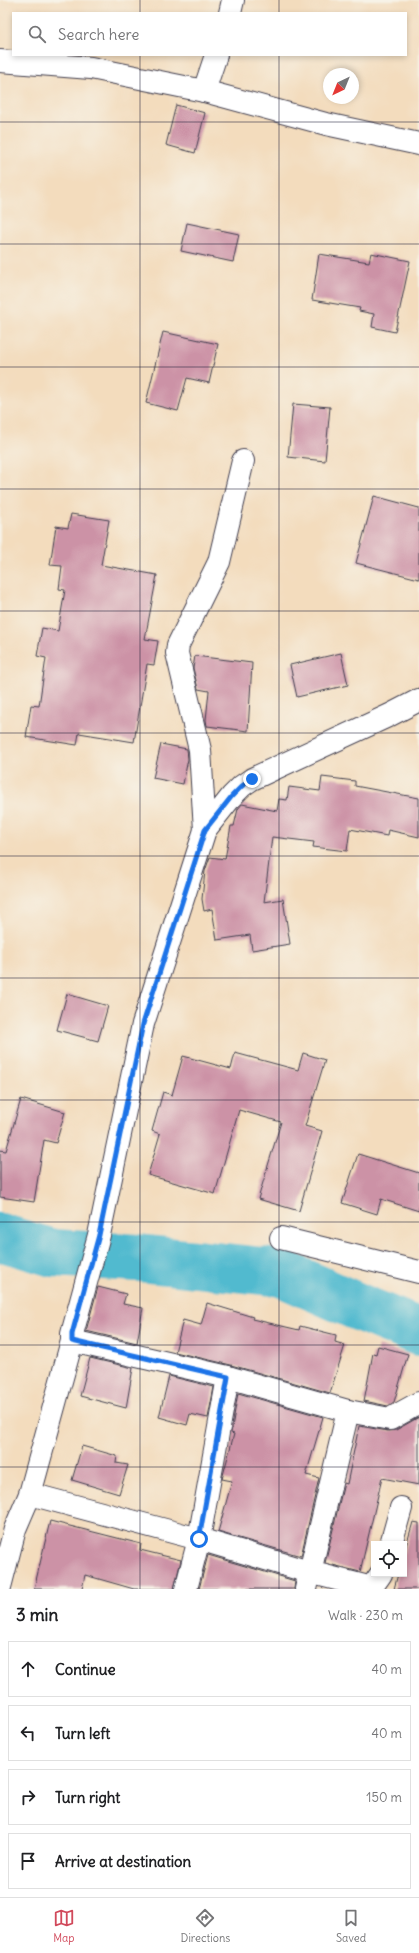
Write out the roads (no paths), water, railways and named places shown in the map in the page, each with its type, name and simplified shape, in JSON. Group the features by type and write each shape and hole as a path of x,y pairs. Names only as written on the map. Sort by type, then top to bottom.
{"street":[{"path":"230,12 233,0"},
{"path":"204,91 216,56"},
{"path":"0,62 91,68 204,91 326,124 419,144"},
{"path":"205,830 200,750 177,653 178,645 219,562 243,461"},
{"path":"0,1587 15,1529 30,1494 72,1341 72,1334 87,1275 99,1235 143,1024 205,830 232,796 252,779 419,700"},
{"path":"281,1238 419,1272"},
{"path":"72,1341 228,1377 348,1411 390,1419 419,1403"},
{"path":"186,1589 199,1539 228,1377"},
{"path":"308,1580 348,1411"},
{"path":"30,1494 199,1539 308,1580 368,1587 374,1584 379,1577"},
{"path":"392,1541 401,1508"}],"waterway":[{"path":"0,1237 53,1253 138,1258 282,1273 419,1332"}]}
